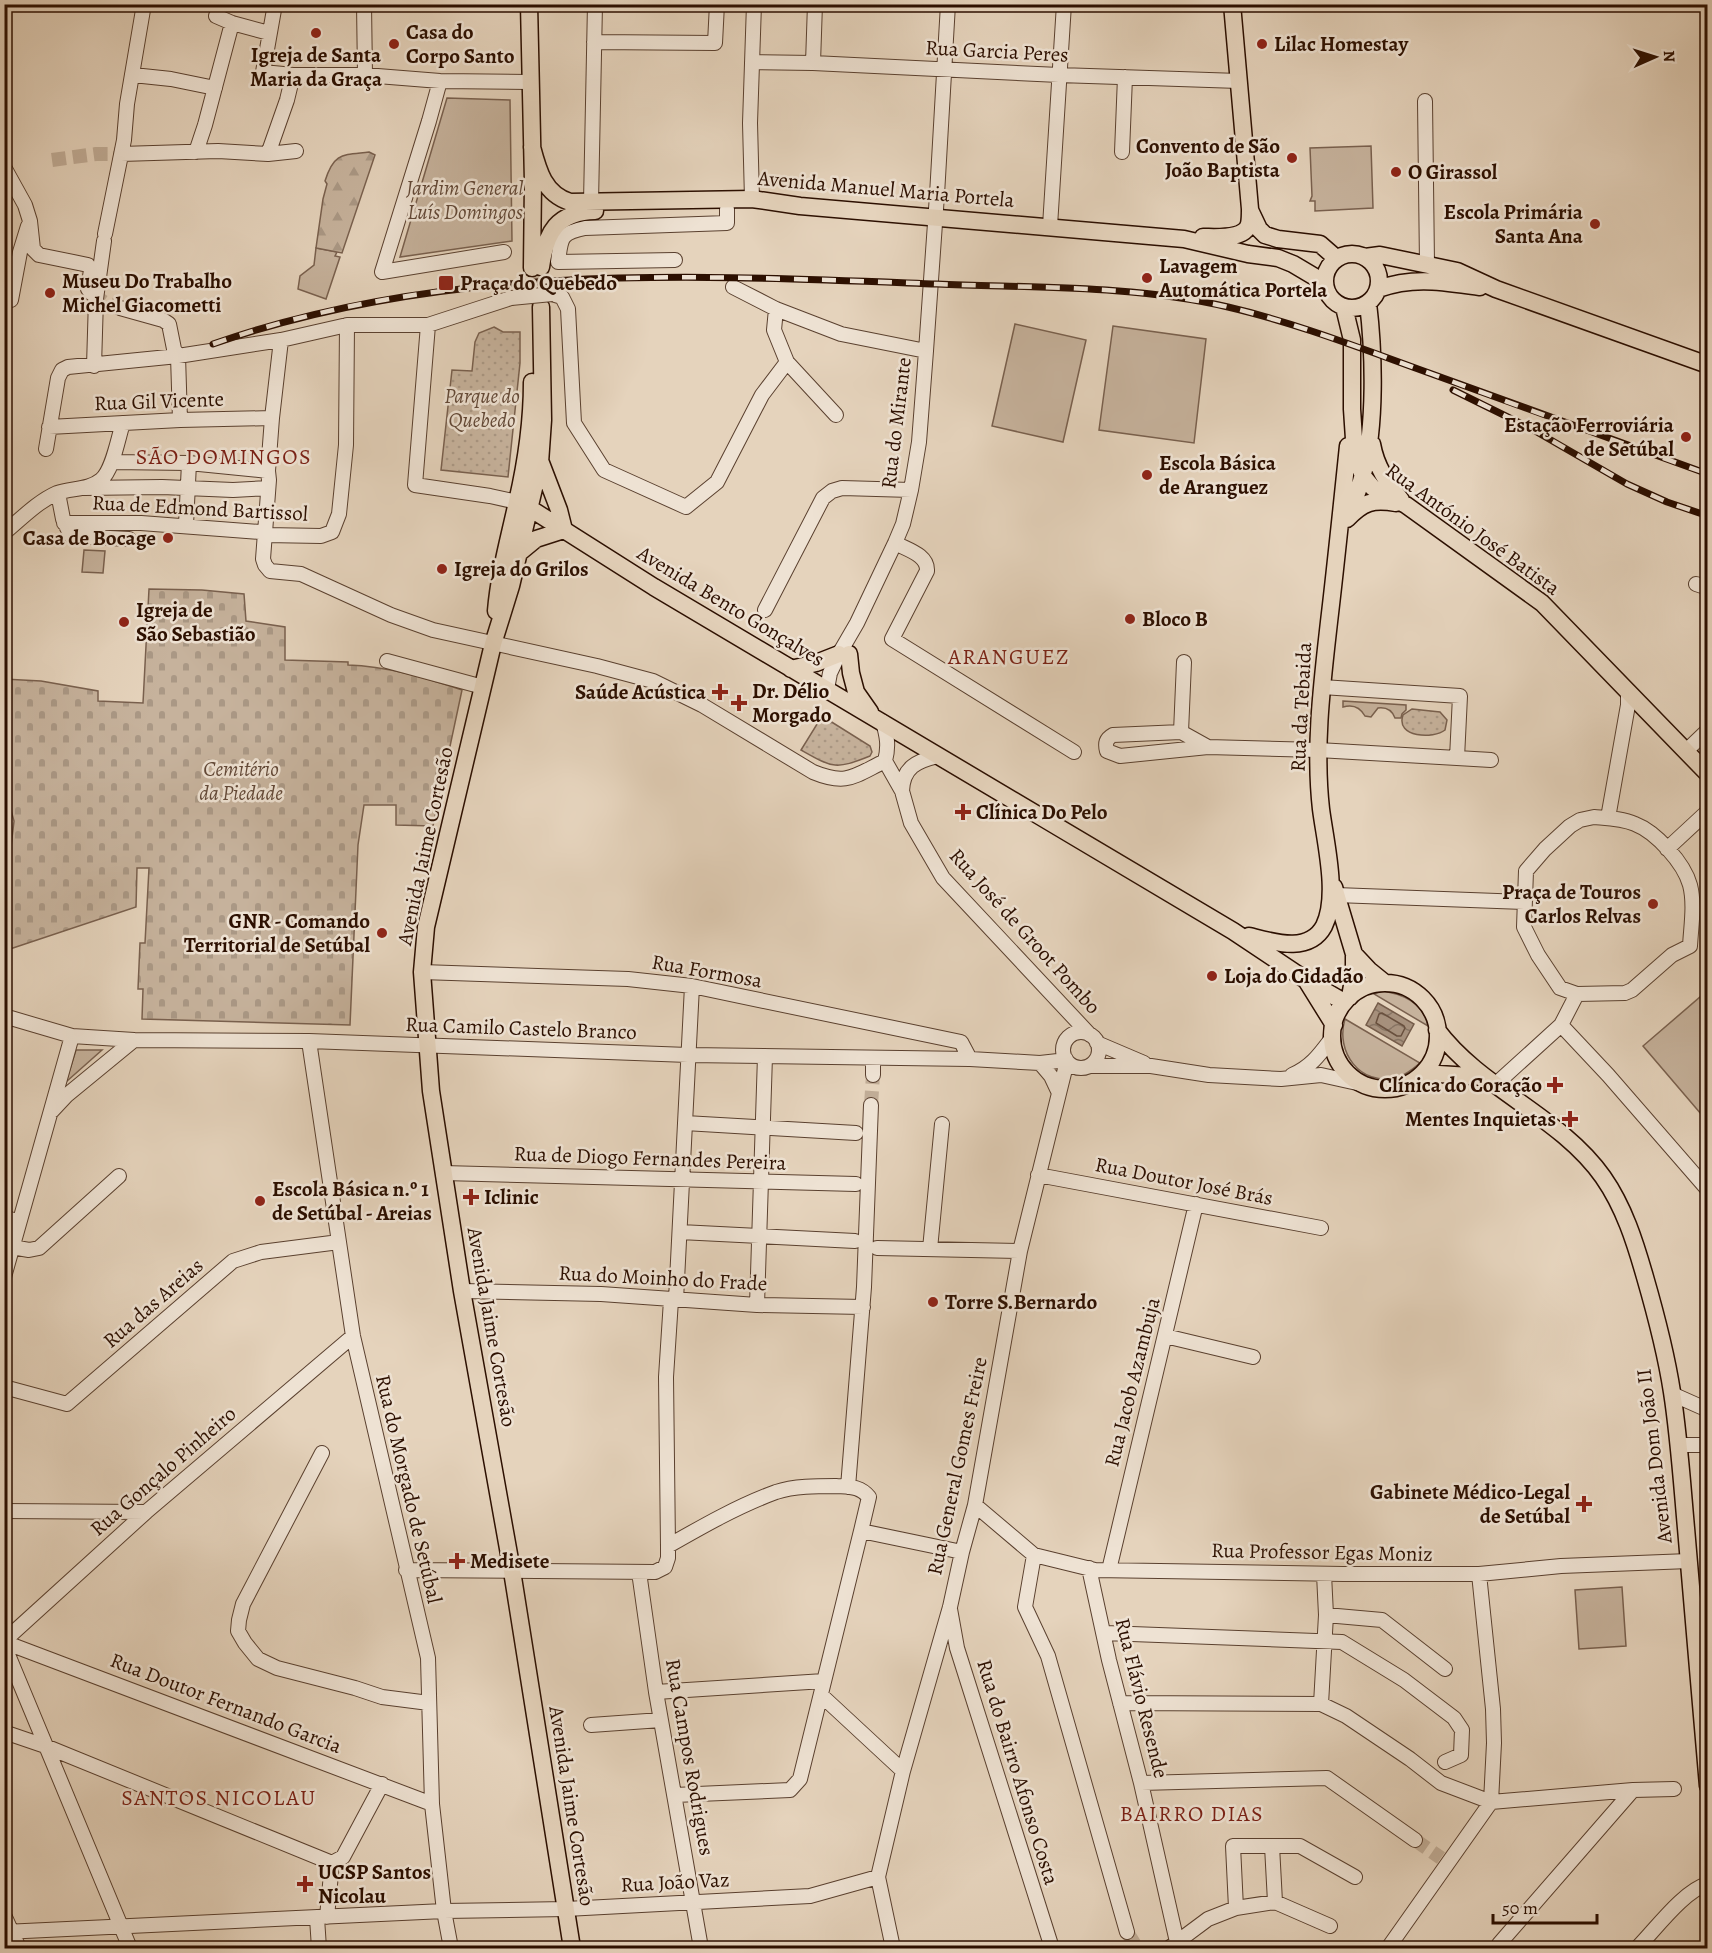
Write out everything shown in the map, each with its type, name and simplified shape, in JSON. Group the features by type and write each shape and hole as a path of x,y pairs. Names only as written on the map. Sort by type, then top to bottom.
{"main road":[{"path":"529,4 537,268 547,239 560,221 570,215 591,211 800,206"},
{"path":"1232,4 1250,209 1259,230 1265,235 1278,239 1320,244 1336,258"},
{"name":"Avenida Manuel Maria Portela","path":"532,147 547,187 561,199 587,202 752,199 800,206 1184,239 1248,254 1278,258 1325,283"},
{"name":"Avenida Manuel Maria Portela","path":"1184,239 1241,234 1247,230 1249,225 1250,209"},
{"path":"1496,289 1421,280 1394,283 1358,308 1344,307 1332,300 1325,283 1326,271 1336,258 1349,254 1365,257 1380,255 1401,261 1427,264 1457,271 1496,289 1704,363"},
{"path":"1365,257 1375,267 1378,275 1373,296"},
{"name":"Rua António José Batista","path":"1339,538 1363,476 1370,435 1373,296"},
{"name":"Avenida Jaime Cortesão","path":"493,644 498,581 540,463 543,420 542,302"},
{"name":"Avenida Jaime Cortesão","path":"542,302 519,553 493,644 426,927 422,972 426,1045 443,1173 512,1571 572,1948"},
{"path":"1339,538 1352,409 1352,340 1344,307"},
{"name":"Rua António José Batista","path":"1352,409 1355,454 1363,476 1373,488 1406,505 1542,603 1707,774"},
{"path":"1370,435 1377,466 1406,505"},
{"path":"519,553 536,539 564,530 559,510 540,463"},
{"path":"1346,521 1357,509 1366,504 1383,501 1406,505"},
{"name":"Avenida Bento Gonçalves","path":"524,506 791,669 1233,931"},
{"name":"Rua da Tebaida","path":"1330,878 1319,785 1318,750 1322,687 1339,538"},
{"path":"791,669 844,654 856,692 877,719"},
{"path":"1330,878 1354,954 1354,974 1347,1000"},
{"path":"1233,931 1293,945 1314,936 1323,928 1327,917 1330,878"},
{"path":"1233,931 1306,980 1347,1000"},
{"path":"1354,954 1384,983"},
{"path":"1306,980 1333,1031"},
{"path":"1384,983 1407,988 1420,996 1433,1015 1437,1030 1436,1049 1429,1065 1409,1083 1396,1088 1378,1088 1356,1080 1342,1066 1334,1048 1333,1031 1339,1011 1347,1000 1370,985 1384,983"},
{"name":"Avenida Dom João II","path":"1437,1030 1452,1049 1552,1126 1583,1154 1603,1177 1628,1222 1661,1335 1672,1394 1689,1561 1707,1786"},
{"path":"1423,1072 1492,1081"}],"street":[{"path":"94,366 96,299 144,4"},
{"path":"275,4 263,72 293,75 365,75 440,81 530,82"},
{"path":"364,4 365,75"},
{"path":"587,202 595,4"},
{"path":"594,42 715,43 717,4"},
{"path":"752,199 750,123 754,4"},
{"path":"813,63 815,4"},
{"name":"Rua do Mirante","path":"827,689 830,673 844,654 895,543 903,524 911,490 919,442 926,351 948,4"},
{"path":"1050,226 1064,4"},
{"path":"216,16 269,33"},
{"path":"196,152 232,23"},
{"name":"Rua Garcia Peres","path":"752,62 1239,81"},
{"path":"133,75 171,79 215,88"},
{"path":"268,154 287,100 293,75"},
{"path":"1122,152 1125,78"},
{"path":"440,81 382,272 504,252"},
{"path":"1425,101 1427,264"},
{"path":"121,154 196,152 268,154 296,151"},
{"path":"4,167 25,205 30,221 33,249 39,255 88,265 91,270 88,289 92,294"},
{"path":"675,260 558,262 561,240 572,230 727,223 728,209"},
{"path":"11,300 20,252 30,221"},
{"path":"733,287 776,309 841,334 926,351"},
{"path":"46,449 57,388 62,370 68,368 178,356 280,340 347,325 428,325 511,298 542,302 562,297 568,309 574,423 604,470 686,507 717,482 762,394 787,362"},
{"path":"120,308 163,320 169,324 174,349 178,356 180,420"},
{"path":"776,309 774,330 787,362 836,415"},
{"name":"Rua de Edmond Bartissol","path":"64,523 186,525 260,532 266,535 321,536 332,532 339,514 346,445 347,325"},
{"path":"428,325 415,485 490,496 524,506"},
{"path":"280,340 272,418 263,559 270,571 301,574 391,615 433,630 597,666 653,681 702,705 813,772 830,779 847,780 885,761 888,750 887,739 877,719"},
{"name":"Rua Gil Vicente","path":"49,427 272,418"},
{"path":"84,488 102,479 112,462 123,423"},
{"path":"112,462 189,463 268,471"},
{"path":"186,525 189,463"},
{"path":"4,533 39,504 58,493 84,488 162,487 233,490 268,488"},
{"path":"765,610 822,498 842,488 911,490"},
{"path":"58,493 64,523 71,536 129,539"},
{"path":"895,543 923,558 927,564 927,571 892,639 1074,752"},
{"path":"387,661 483,687"},
{"path":"1181,732 1184,662"},
{"path":"1322,687 1460,696 1457,758"},
{"path":"1608,818 1628,705 1628,692"},
{"path":"1686,752 1707,730"},
{"path":"1208,747 1181,732 1113,735 1105,744 1107,750 1120,756 1208,747 1318,750 1491,760"},
{"path":"902,791 905,774 914,765 924,759 938,756"},
{"name":"Rua José de Groot Pombo","path":"885,761 902,791 911,823 944,878 1094,1039 1151,1066"},
{"path":"1667,849 1707,811"},
{"path":"1594,817 1636,824 1667,849 1679,862 1690,886 1692,898 1690,946 1672,955 1632,990 1625,993 1577,994 1560,988 1538,955 1524,927 1526,871 1570,826 1580,820 1594,817"},
{"path":"1336,895 1524,902"},
{"name":"Rua Formosa","path":"422,972 628,979 692,986 961,1042 970,1059"},
{"path":"406,1570 655,1572 665,1567 668,1558 666,1377 680,1232 692,986"},
{"path":"1492,1081 1561,1026 1577,994"},
{"name":"Rua Camilo Castelo Branco","path":"4,1016 72,1036 134,1040 309,1041 688,1055 970,1059 1040,1063 1066,1060"},
{"path":"1561,1026 1608,1075 1707,1190"},
{"path":"1281,1079 1302,1070 1316,1060 1333,1031"},
{"path":"1089,1066 1097,1059 1098,1054 1094,1039 1079,1032 1070,1037 1064,1046 1066,1060 1077,1068 1151,1066 1209,1075 1281,1079 1321,1076 1366,1085"},
{"path":"4,1277 72,1036"},
{"path":"51,1113 73,1090 134,1040"},
{"name":"Rua do Morgado de Setúbal","path":"309,1041 353,1336 428,1658 432,1804 444,1911 451,1948"},
{"path":"757,1305 765,1056"},
{"path":"873,1059 873,1075"},
{"name":"Rua General Gomes Freire","path":"878,1877 903,1771 950,1607 975,1505 1020,1251 1066,1060"},
{"path":"1040,1063 1051,1076 1059,1093"},
{"path":"848,1487 863,1307 871,1104"},
{"path":"685,1123 856,1133"},
{"path":"930,1249 942,1124"},
{"name":"Rua de Diogo Fernandes Pereira","path":"443,1173 856,1184"},
{"name":"Rua Doutor José Brás","path":"1038,1175 1321,1228"},
{"path":"12,1247 29,1250 39,1248 119,1176"},
{"name":"Rua Jacob Azambuja","path":"1109,1570 1196,1204"},
{"path":"4,1217 19,1222"},
{"path":"680,1232 855,1241"},
{"name":"Rua das Areias","path":"4,1387 67,1404 233,1261 261,1252 339,1242"},
{"path":"877,1248 1020,1251"},
{"name":"Rua do Moinho do Frade","path":"462,1291 601,1294 757,1305 863,1307"},
{"name":"Rua Gonçalo Pinheiro","path":"4,1643 146,1512 353,1336"},
{"path":"1165,1336 1253,1357"},
{"path":"1672,1394 1707,1410"},
{"path":"1678,1445 1707,1445"},
{"path":"322,1453 243,1604 238,1631 258,1659 277,1668 382,1697 429,1703"},
{"path":"668,1546 720,1517 778,1492 816,1486 848,1487 863,1490 869,1497 801,1779 790,1790 675,1795"},
{"name":"Rua Professor Egas Moniz","path":"975,1505 1034,1555 1092,1569 1324,1574 1479,1574 1561,1566 1689,1561"},
{"path":"4,1511 146,1512"},
{"path":"861,1531 962,1552"},
{"path":"1034,1555 1025,1607 1048,1656 1127,1932"},
{"name":"Rua Flávio Resende","path":"1092,1569 1120,1703 1141,1783 1173,1945"},
{"name":"Rua Campos Rodrigues","path":"639,1572 656,1692 701,1948"},
{"path":"1321,1704 1326,1615 1324,1574"},
{"path":"1388,1948 1445,1861 1491,1802 1494,1743 1479,1574"},
{"name":"Rua do Bairro Afonso Costa","path":"950,1607 957,1648 1047,1948"},
{"path":"1326,1615 1382,1620 1445,1669"},
{"path":"1105,1633 1342,1642 1404,1680 1454,1718 1462,1730 1461,1755 1445,1762"},
{"path":"4,1643 130,1948"},
{"name":"Rua Doutor Fernando Garcia","path":"4,1643 432,1804"},
{"path":"937,1649 948,1644 957,1648"},
{"path":"656,1692 824,1681"},
{"path":"821,1695 903,1771"},
{"path":"1120,1703 1321,1704 1346,1716 1441,1783 1491,1802 1633,1790 1674,1789"},
{"path":"591,1725 661,1720"},
{"path":"4,1732 45,1746 332,1863"},
{"path":"1141,1783 1327,1778 1415,1840"},
{"path":"332,1863 343,1857 382,1784"},
{"path":"1502,1946 1633,1790"},
{"path":"1236,1908 1233,1846 1300,1846 1355,1877"},
{"path":"1272,1846 1275,1902"},
{"path":"319,1948 332,1863"},
{"path":"878,1877 893,1948"},
{"name":"Rua João Vaz","path":"8,1932 444,1911 566,1909 810,1896 878,1877"},
{"path":"1637,1948 1687,1895 1699,1886 1707,1884"},
{"path":"1173,1945 1208,1919 1236,1908 1275,1902 1330,1926"},
{"path":"4,1916 8,1932 18,1948"}],"green space":[{"name":"Jardim General Luís Domingos","path":"447,98 510,100 512,241 400,257"},
{"path":"1371,146 1373,208 1315,211 1315,201 1310,201 1312,196 1310,148"},
{"path":"369,152 375,155 342,253 316,248 328,172 336,160 341,157"},
{"path":"316,248 337,252 335,256 340,257 326,299 298,289 300,276 314,265"},
{"path":"1015,324 1086,340 1063,442 992,426"},
{"path":"1113,326 1206,339 1194,443 1099,430"},
{"name":"Parque do Quebedo","path":"494,327 503,332 520,332 520,363 508,477 441,470 452,370 472,371 475,342 479,333"},
{"path":"84,550 105,551 103,573 82,572"},
{"name":"Cemitério da Piedade","path":"149,589 244,594 246,621 285,627 285,660 348,662 348,665 391,670 462,690 433,826 396,825 396,805 364,805 358,845 350,1025 142,1019 143,989 138,989 140,943 145,943 149,868 137,868 136,907 7,950 4,906 14,821 5,789 4,679 41,681 98,691 98,701 143,703"},
{"path":"1343,701 1406,705 1406,710 1401,718 1395,718 1388,710 1378,708 1371,717 1365,716 1356,707 1343,707"},
{"path":"1412,709 1440,712 1447,720 1445,730 1433,735 1410,732 1402,723 1403,715"},
{"path":"822,716 870,746 872,752 870,756 849,764 834,765 801,750"},
{"path":"1382,991 1398,994 1411,1001 1422,1011 1428,1026 1374,994"},
{"path":"1707,991 1707,1121 1643,1046"},
{"path":"1345,1019 1420,1063 1406,1074 1396,1078 1371,1077 1361,1072 1347,1054 1343,1031"},
{"path":"76,1050 102,1050 66,1082"},
{"path":"1622,1587 1626,1646 1579,1649 1575,1590"}],"water":[{"path":"1378,1003 1414,1024 1402,1046 1366,1025"}],"tunnel":[{"path":"52,160 96,154 121,154"},
{"path":"541,267 541,307"},
{"path":"92,294 120,308"},
{"path":"871,1105 873,1075"},
{"path":"1415,1840 1441,1858"},
{"path":"1127,1932 1137,1948"}],"railway":[{"path":"213,344 301,318 391,299 481,287 571,280 662,277 754,278 1120,291 1192,300 1280,321 1356,346 1708,474"},
{"path":"1453,390 1530,428 1627,484 1667,502 1708,516"},
{"path":"4,458 7,455"}],"place":[{"name":"Igreja de Santa Maria da Graça","path":"316,33"},
{"name":"Casa do Corpo Santo","path":"394,44"},
{"name":"Lilac Homestay","path":"1262,44"},
{"name":"Convento de São João Baptista","path":"1292,158"},
{"name":"O Girassol","path":"1396,172"},
{"name":"Escola Primária Santa Ana","path":"1595,224"},
{"name":"Lavagem Automática Portela","path":"1147,278"},
{"name":"Praça do Quebedo","path":"446,283"},
{"name":"Museu Do Trabalho Michel Giacometti","path":"50,293"},
{"name":"Estação Ferroviária de Setúbal","path":"1686,437"},
{"name":"Escola Básica de Aranguez","path":"1147,475"},
{"name":"Casa de Bocage","path":"168,538"},
{"name":"Igreja do Grilos","path":"442,569"},
{"name":"Bloco B","path":"1130,619"},
{"name":"Igreja de São Sebastião","path":"124,622"},
{"name":"Saúde Acústica","path":"720,692"},
{"name":"Dr. Délio Morgado","path":"739,703"},
{"name":"Clínica Do Pelo","path":"963,812"},
{"name":"Praça de Touros Carlos Relvas","path":"1653,904"},
{"name":"GNR - Comando Territorial de Setúbal","path":"382,933"},
{"name":"Loja do Cidadão","path":"1212,976"},
{"name":"Clínica do Coração","path":"1555,1085"},
{"name":"Mentes Inquietas","path":"1570,1119"},
{"name":"Iclinic","path":"471,1197"},
{"name":"Escola Básica n.º 1 de Setúbal - Areias","path":"260,1201"},
{"name":"Torre S.Bernardo","path":"933,1302"},
{"name":"Gabinete Médico-Legal de Setúbal","path":"1584,1504"},
{"name":"Medisete","path":"457,1561"},
{"name":"UCSP Santos Nicolau","path":"305,1884"}],"district":[{"name":"SÃO DOMINGOS","path":"224,457"},
{"name":"ARANGUEZ","path":"1009,657"},
{"name":"SANTOS NICOLAU","path":"219,1798"},
{"name":"BAIRRO DIAS","path":"1192,1814"}]}
